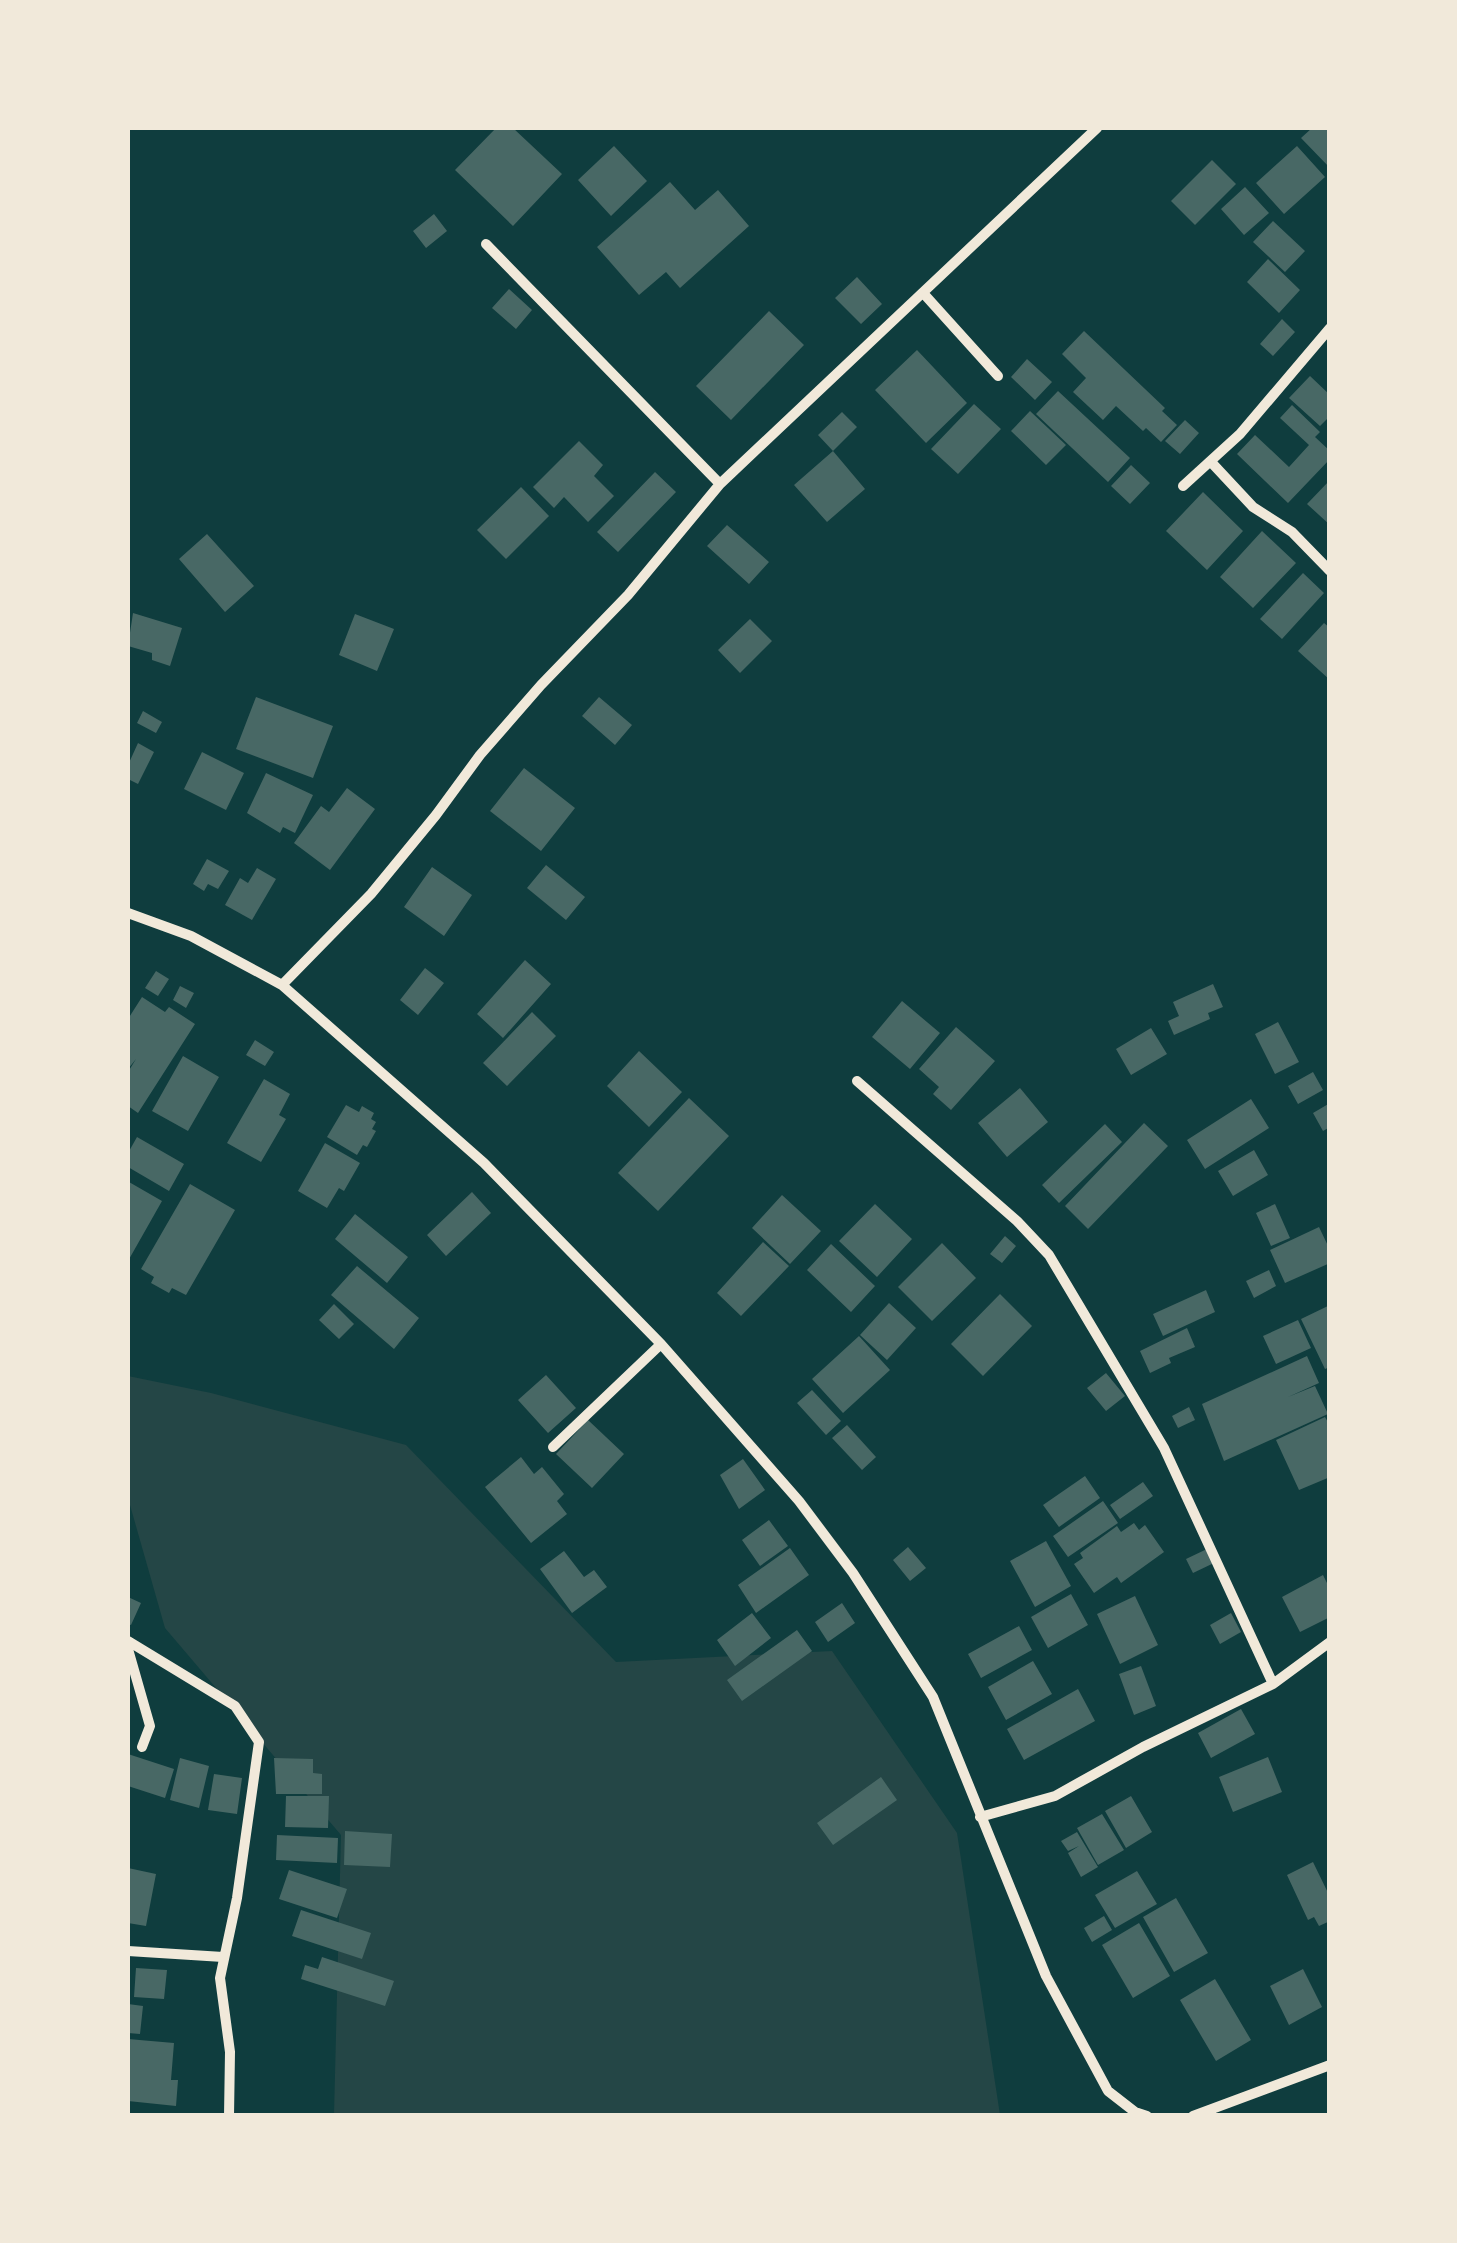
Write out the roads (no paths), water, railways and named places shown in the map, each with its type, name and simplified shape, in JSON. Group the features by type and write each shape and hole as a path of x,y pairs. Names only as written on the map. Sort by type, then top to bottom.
{"street":[{"path":"282,985 371,894 480,754 540,685 628,596 720,484 1097,128"},
{"path":"486,244 720,484"},
{"path":"924,294 998,376"},
{"path":"1183,486 1240,434 1330,328"},
{"path":"1211,462 1253,506 1292,532 1330,571"},
{"path":"128,913 191,936 282,985 484,1163 661,1344 799,1501 853,1573 932,1697 1046,1976 1108,2091 1135,2112 1147,2116"},
{"path":"857,1082 1016,1221 1049,1255 1164,1448 1274,1684"},
{"path":"554,1447 661,1344"},
{"path":"128,1641 235,1706 259,1742 240,1880 220,1978 230,2052 229,2116"},
{"path":"980,1817 1056,1796 1143,1747 1274,1684 1330,1642"},
{"path":"128,1649 150,1726 142,1746"},
{"path":"128,1951 223,1957"},
{"path":"1193,2116 1330,2064"}]}
